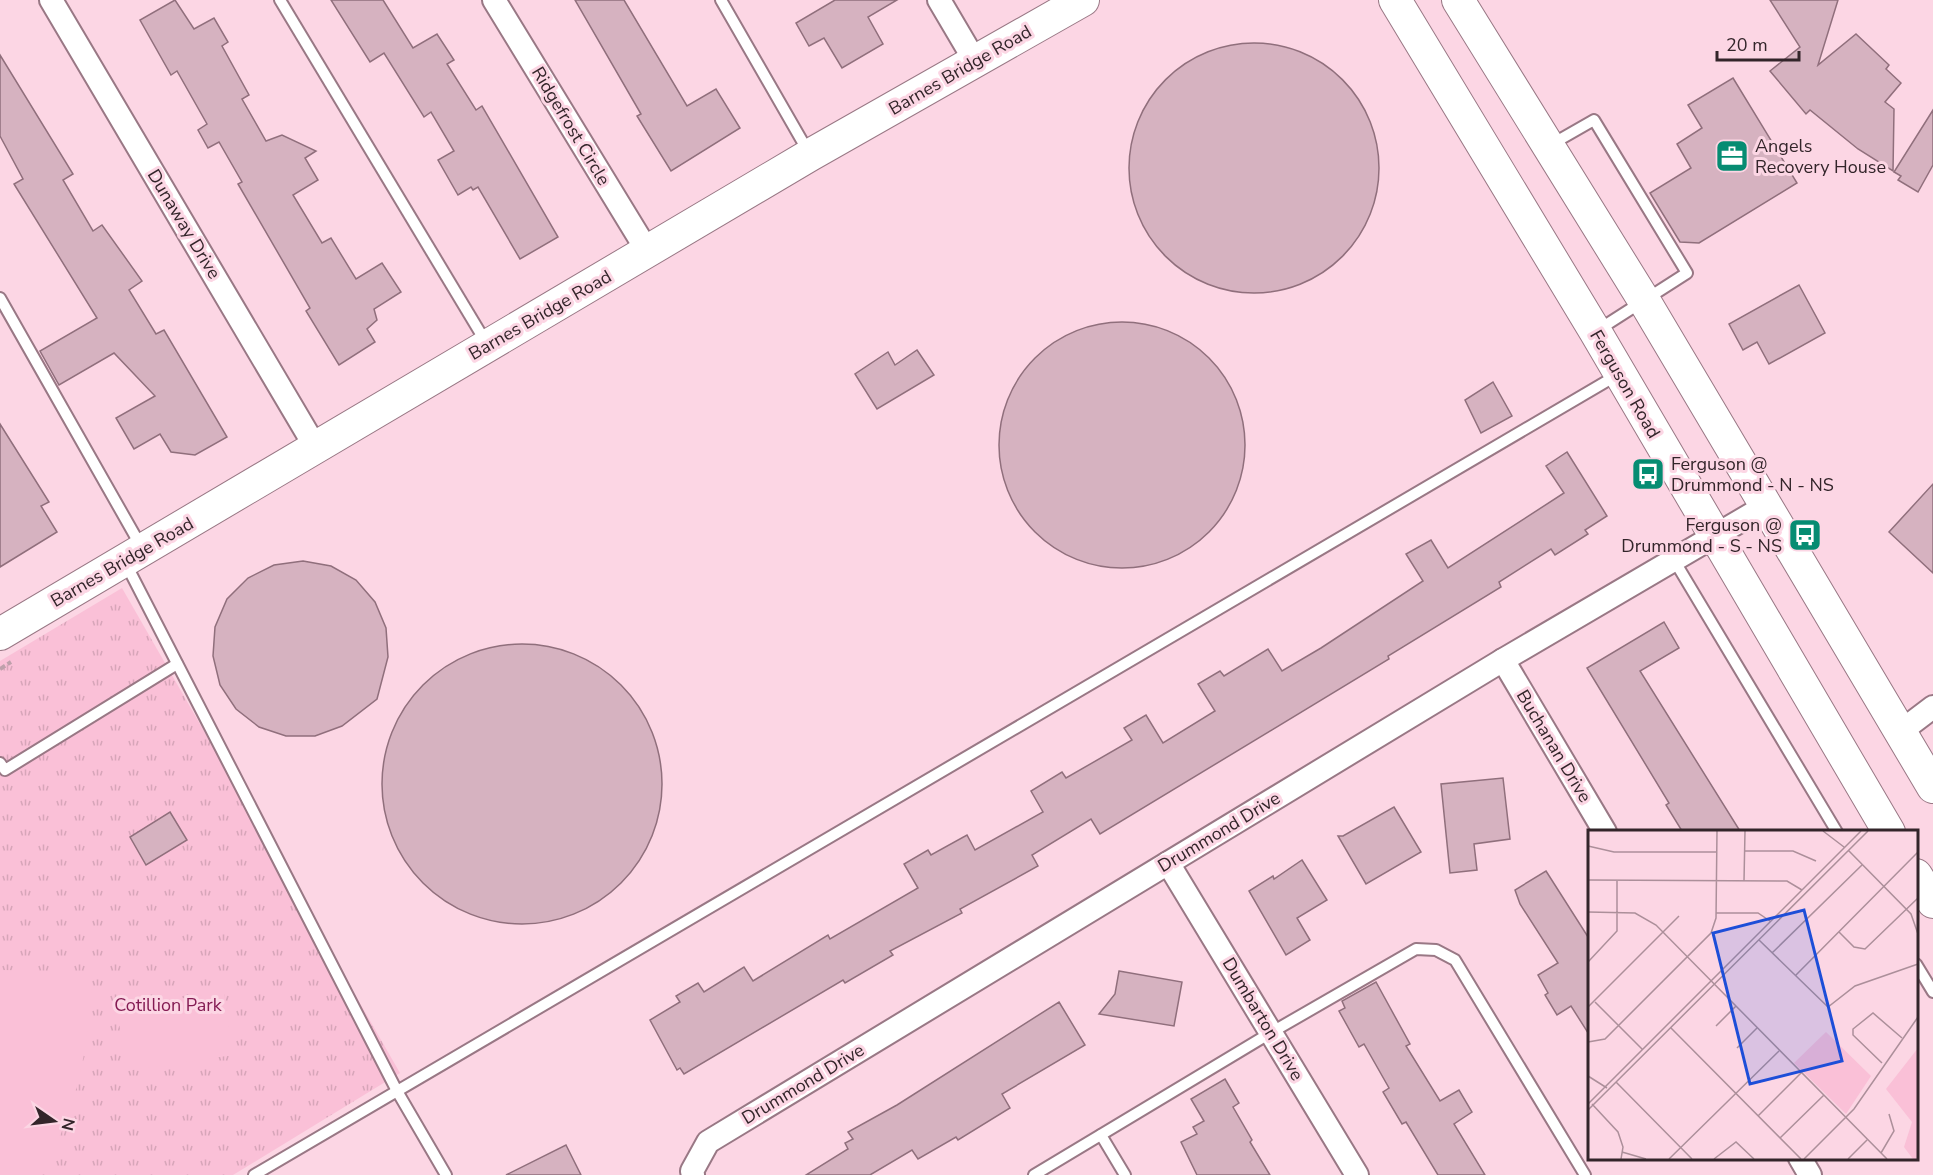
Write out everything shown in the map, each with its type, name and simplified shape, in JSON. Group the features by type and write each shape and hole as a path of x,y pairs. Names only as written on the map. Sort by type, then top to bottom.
{"main road":[{"name":"Barnes Bridge Road","path":"0,634 810,155 1083,0"},
{"name":"Ferguson Road","path":"1395,0 1595,332 1888,830"},
{"path":"1458,0 1645,302 1764,507 1900,732 1925,760 1933,787"},
{"path":"1918,877 1933,902"}],"street":[{"name":"Dunaway Drive","path":"51,0 316,448"},
{"name":"Ridgefrost Circle","path":"494,0 648,252"},
{"path":"939,0 975,61"},
{"name":"Drummond Drive","path":"693,1175 692,1171 708,1142 1503,660 1764,507"},
{"name":"Buchanan Drive","path":"1503,660 1604,830"},
{"path":"1900,732 1933,707"},
{"name":"Dumbarton Drive","path":"1168,863 1357,1175"},
{"path":"1801,1160 1810,1175"}],"lane":[{"path":"280,0 488,345"},
{"path":"721,0 810,155"},
{"path":"1548,146 1594,120 1687,273 1595,332"},
{"path":"0,298 134,555 177,664 397,1091 446,1175"},
{"path":"254,1175 1619,374"},
{"path":"1674,560 1836,830"},
{"path":"0,763 5,770 177,664"},
{"path":"1034,1175 1272,1032 1416,949 1436,950 1455,960 1585,1175"},
{"path":"1918,966 1933,992"},
{"path":"1101,1135 1125,1175"}],"green space":[{"name":"Cotillion Park","path":"122,588 400,1073 233,1175 0,1175 0,661"},
{"path":"0,970 92,972 88,1025 79,1077 63,1128 40,1175 0,1175"},
{"path":"224,992 233,1055 126,1071 117,1008"}],"building":[{"path":"175,0 194,29 214,18 228,42 222,46 249,95 242,99 266,141 282,135 316,151 305,158 318,180 293,195 322,243 331,238 356,279 382,263 401,292 374,309 377,320 367,329 375,342 339,365 306,311 310,308 238,184 242,182 219,142 208,148 198,130 207,124 177,71 171,75 140,20"},
{"path":"331,0 383,0 413,48 437,34 454,60 447,64 476,110 482,106 558,237 520,259 478,187 473,190 471,187 458,195 438,160 454,151 431,112 424,117 384,53 370,62"},
{"path":"575,0 624,0 687,106 716,89 740,128 671,171 637,116 641,114"},
{"path":"835,0 897,0 868,17 883,44 842,68 824,38 809,46 796,23"},
{"path":"1770,0 1838,0 1818,65 1856,34 1889,65 1886,69 1901,83 1885,102 1894,109 1893,171 1858,149 1810,110 1806,114 1770,71 1800,47"},
{"path":"1242,43 1266,43 1302,52 1324,64 1343,79 1358,98 1370,120 1377,144 1379,168 1377,192 1370,216 1358,238 1343,257 1324,272 1302,284 1266,293 1242,293 1206,284 1184,272 1165,257 1150,238 1138,216 1129,180 1129,156 1138,120 1150,98 1165,79 1184,64 1206,52"},
{"path":"0,55 73,174 63,180 93,231 102,225 142,281 129,290 156,334 164,330 227,437 195,455 171,452 160,434 134,449 116,418 155,396 114,353 59,385 40,351 97,318 14,184 23,179 0,136"},
{"name":"Angels Recovery House","path":"1733,78 1797,183 1699,243 1680,242 1650,193 1691,168 1677,144 1702,128 1688,105"},
{"path":"1933,110 1933,165 1918,192 1898,180 1901,176 1894,172"},
{"path":"1799,285 1825,333 1769,364 1757,342 1743,350 1729,324"},
{"path":"1122,322 1146,324 1169,331 1190,343 1209,358 1224,377 1236,398 1243,421 1245,445 1243,469 1236,492 1224,513 1209,532 1190,547 1169,559 1146,566 1122,568 1098,566 1075,559 1054,547 1035,532 1020,513 1008,492 1001,469 999,445 1001,421 1008,398 1020,377 1035,358 1054,343 1075,331 1098,324"},
{"path":"917,350 934,375 877,409 855,374 888,352 895,365"},
{"path":"1493,382 1512,416 1481,433 1465,400"},
{"path":"0,424 49,502 41,506 57,532 0,567"},
{"path":"1567,452 1607,516 1585,530 1588,534 1555,555 1551,549 1499,582 1501,587 1388,656 1389,659 1100,834 1091,819 1032,855 1038,866 960,909 962,913 890,951 893,955 845,983 843,980 684,1074 680,1068 677,1070 650,1020 680,1002 676,996 698,983 704,992 744,967 753,981 828,935 830,939 918,888 904,864 928,850 931,855 967,835 975,850 1043,812 1031,791 1062,772 1066,778 1132,740 1124,728 1146,715 1163,743 1215,711 1198,684 1220,671 1224,676 1268,649 1282,671 1321,648 1423,581 1406,554 1431,540 1448,568 1564,493 1546,466"},
{"path":"1933,484 1933,573 1889,532"},
{"path":"303,561 331,566 356,580 375,602 386,628 388,657 377,699 342,726 315,736 286,736 259,727 236,709 220,685 213,656 215,627 227,599 248,578 274,565"},
{"path":"1664,622 1679,648 1640,671 1739,830 1681,830 1666,805 1669,803 1587,668"},
{"path":"522,644 563,650 600,668 621,685 638,706 656,743 662,784 656,825 638,862 621,883 600,900 563,918 522,924 481,918 444,900 423,883 406,862 388,825 382,784 388,743 406,706 423,685 444,668 481,650"},
{"path":"1503,778 1510,839 1474,844 1477,870 1450,873 1441,784"},
{"path":"1394,807 1421,852 1366,884 1338,836 1343,836"},
{"path":"170,812 187,840 146,865 130,837"},
{"path":"1302,860 1327,900 1297,918 1310,940 1286,955 1249,891 1273,876 1274,879"},
{"path":"1546,871 1588,937 1588,1033 1571,1006 1557,1015 1545,995 1548,993 1538,975 1558,963 1520,904 1515,890"},
{"path":"1119,971 1182,982 1174,1026 1099,1014 1115,994"},
{"path":"1376,982 1410,1044 1406,1046 1440,1101 1459,1090 1472,1112 1454,1124 1485,1175 1438,1175 1406,1122 1402,1124 1383,1092 1389,1088 1364,1044 1359,1047 1339,1011 1345,1008 1342,1001"},
{"path":"1059,1002 1085,1045 1002,1094 1010,1108 958,1140 956,1137 918,1159 912,1150 870,1175 806,1175 848,1149 845,1143 853,1139 848,1132 897,1105"},
{"path":"1225,1079 1239,1103 1233,1107 1270,1175 1197,1175 1181,1142 1197,1134 1193,1127 1204,1121 1191,1099"},
{"path":"566,1145 581,1175 506,1175"}],"place":[{"name":"Angels Recovery House","path":"1732,156"},
{"name":"Ferguson @ Drummond - N - NS","path":"1648,474"},
{"name":"Ferguson @ Drummond - S - NS","path":"1805,535"}]}
